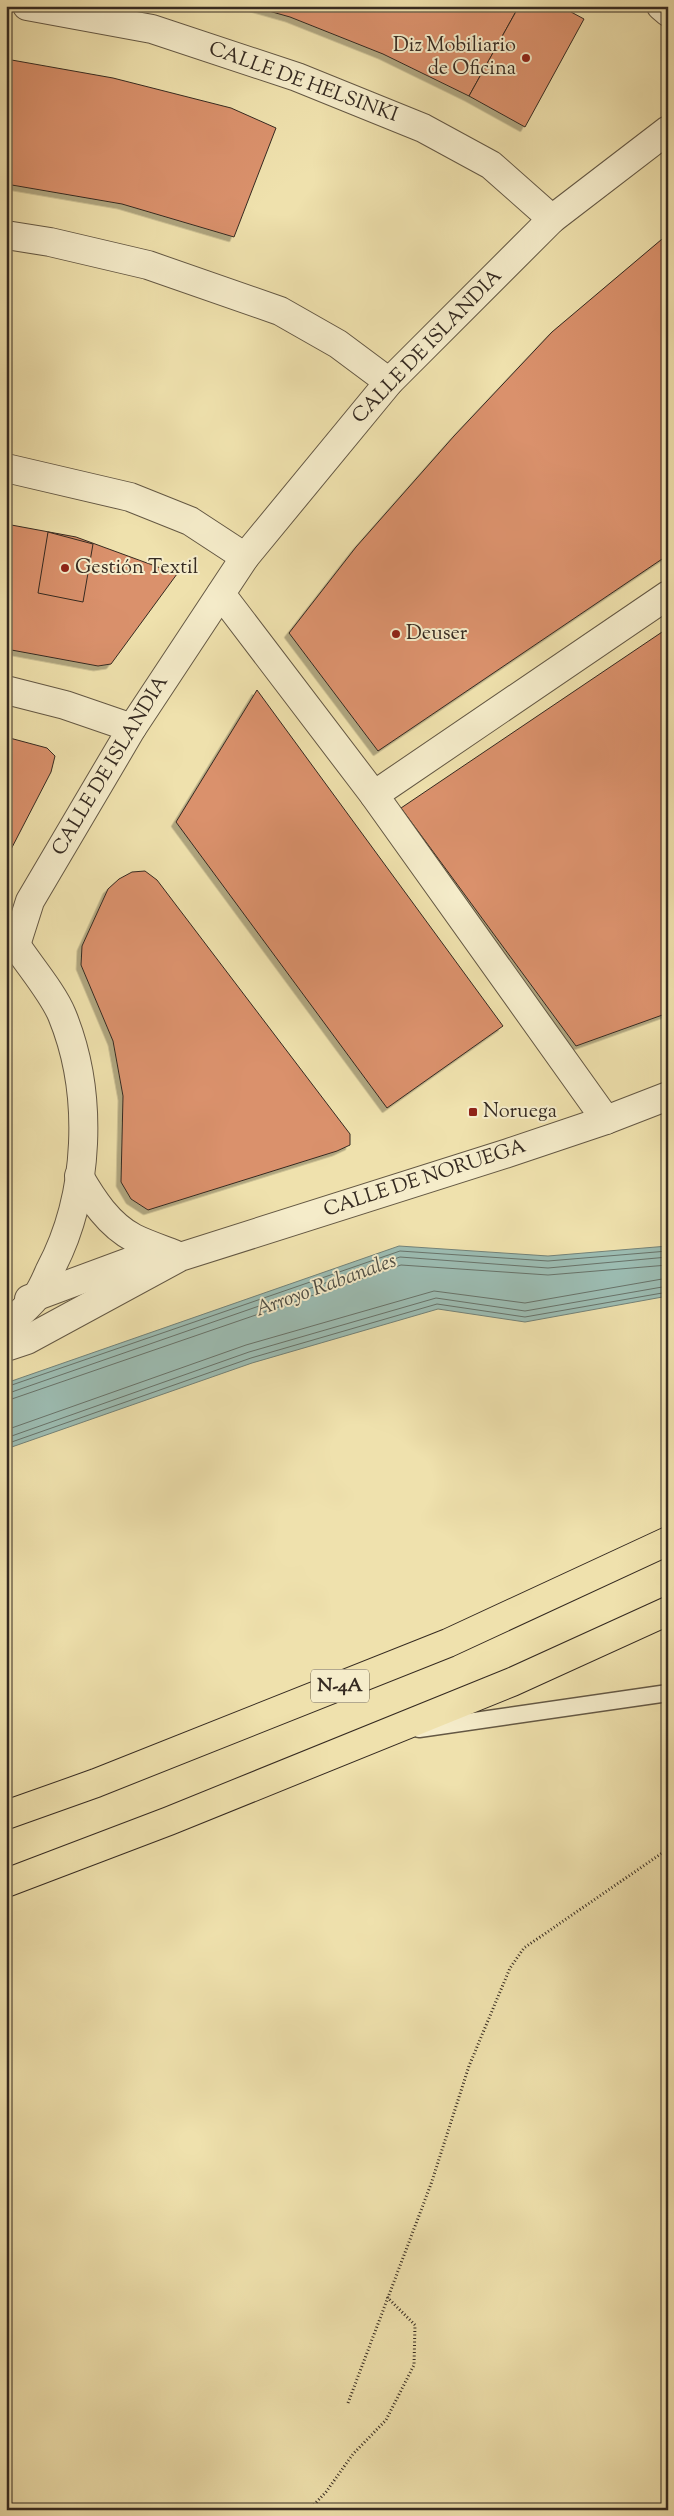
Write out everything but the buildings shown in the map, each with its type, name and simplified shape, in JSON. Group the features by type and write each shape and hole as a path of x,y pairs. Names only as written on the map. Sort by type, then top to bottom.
{"main road":[{"name":"N-4A","path":"6,1815 105,1780 448,1643 668,1541"},
{"path":"6,1883 169,1821 512,1682 668,1610"}],"street":[{"name":"CALLE DE HELSINKI","path":"27,6 152,29 298,77 423,128 490,165 552,219"},
{"path":"661,6 668,12"},
{"name":"CALLE DE ISLANDIA","path":"11,942 30,901 132,728 245,557 389,382 552,219 668,130"},
{"path":"6,235 50,242 148,264 280,311 338,344 389,382"},
{"path":"6,468 130,497 190,521 245,557"},
{"path":"220,594 374,795 606,1120"},
{"path":"374,795 668,595"},
{"path":"6,690 65,705 132,728"},
{"path":"11,942 61,1013 79,1067 83,1126 79,1176 70,1224 56,1260 37,1296"},
{"name":"CALLE DE NORUEGA","path":"6,1347 27,1340 180,1257 606,1120 668,1096"},
{"path":"79,1176 93,1199 108,1217 132,1237 180,1257"},
{"name":"CALLE DE NORUEGA","path":"6,1308 134,1260 180,1257"},
{"name":"CALLE DE NORUEGA","path":"6,1326 37,1296"}],"lane":[{"path":"378,1735 668,1693"}],"path":[{"path":"348,2403 431,2184 469,2066 510,1968 524,1948 668,1849"},
{"path":"309,2510 326,2492 353,2454 386,2420 414,2365 415,2325 387,2297"}],"water":[{"name":"Arroyo Rabanales","path":"399,1246 548,1256 668,1246 668,1296 525,1322 438,1309 252,1363 6,1449 6,1383"}],"place":[{"name":"Diz Mobiliario de Oficina","path":"526,58"},
{"name":"Gestión Textil","path":"65,568"},
{"name":"Deuser","path":"396,634"},
{"name":"Noruega","path":"473,1112"}]}
